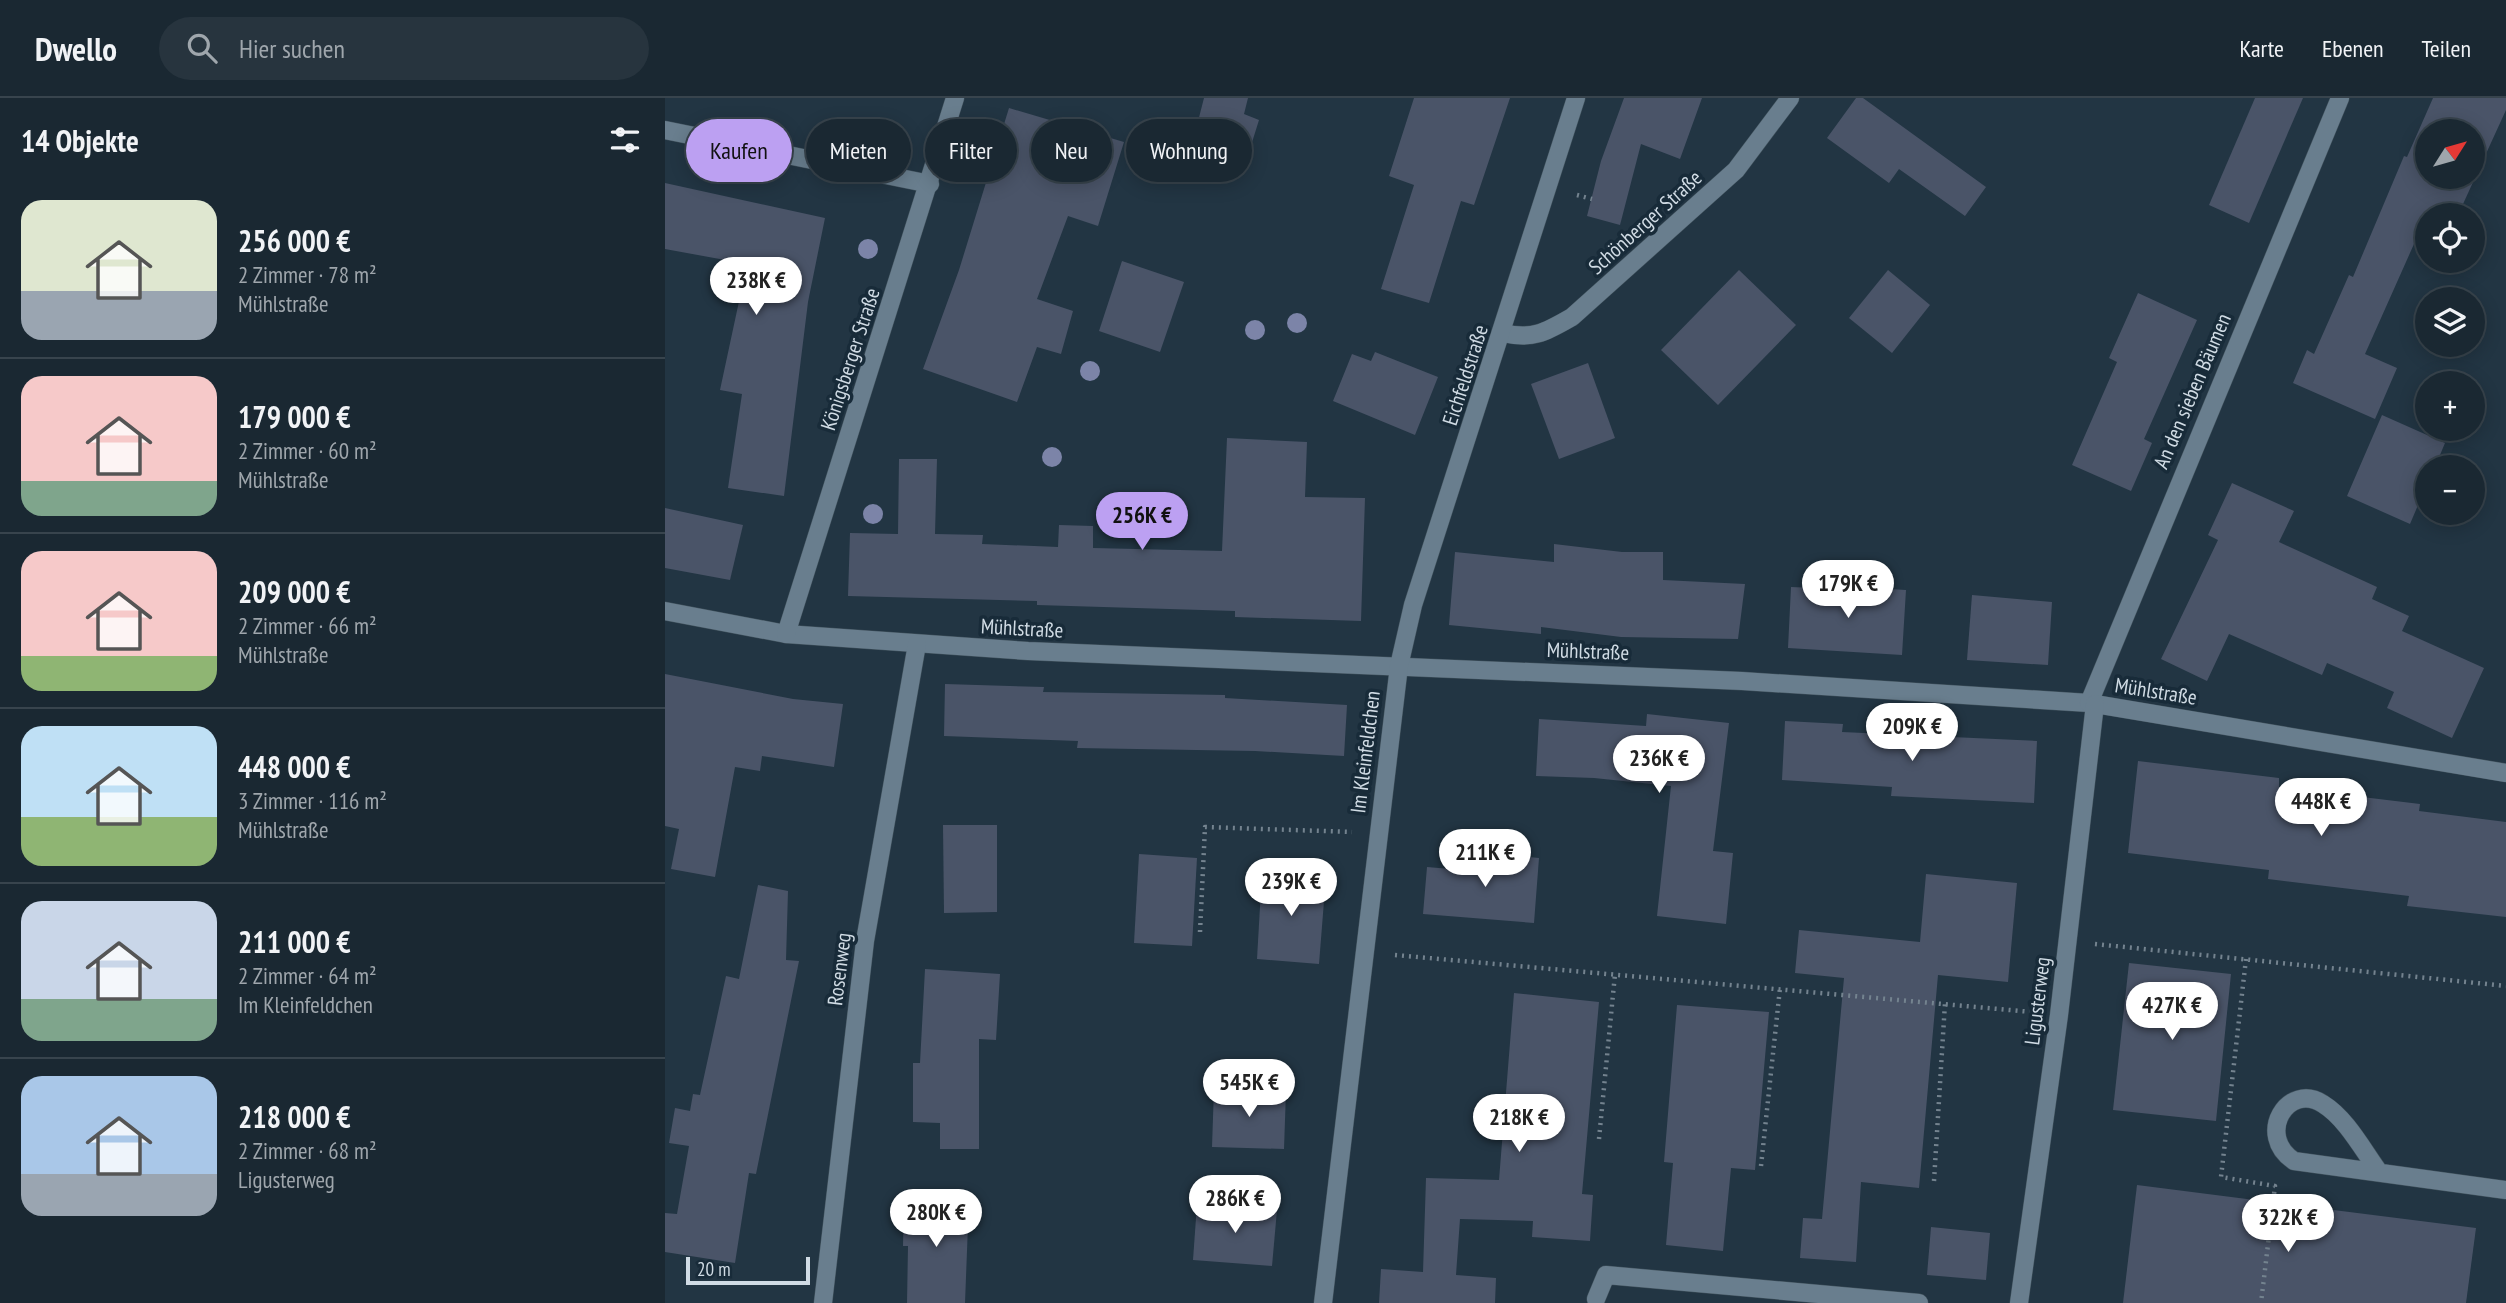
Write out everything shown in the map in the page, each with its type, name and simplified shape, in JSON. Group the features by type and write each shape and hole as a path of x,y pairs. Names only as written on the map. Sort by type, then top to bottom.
{"street":[{"name":"Königsberger Straße","path":"786,634 955,98"},
{"name":"Eichfeldstraße","path":"1399,666 1412,605 1503,332 1576,98"},
{"name":"Schönberger Straße","path":"1503,332 1523,338 1546,331 1572,317 1736,170 1790,98"},
{"name":"An den sieben Bäumen","path":"2092,704 2340,98"},
{"path":"665,130 930,184"},
{"name":"Mühlstraße","path":"665,611 786,634 1028,652 1742,681 2092,704 2506,773"},
{"name":"Rosenweg","path":"823,1303 865,941 917,644"},
{"name":"Im Kleinfeldchen","path":"1323,1303 1377,832 1399,666"},
{"name":"Ligusterweg","path":"2019,1303 2059,1015 2092,704"},
{"path":"2379,1172 2334,1112 2321,1102 2308,1099 2296,1101 2285,1108 2278,1118 2275,1131 2277,1143 2284,1154 2294,1161 2506,1191"},
{"path":"1596,1299 1606,1275 1919,1303"}],"path":[{"path":"1200,932 1205,827 1377,832"},
{"path":"2067,943 2506,986"},
{"path":"1363,952 2059,1015"},
{"path":"1599,1139 1615,974"},
{"path":"1761,1166 1780,988"},
{"path":"1934,1181 1945,1003"}],"building":[{"path":"1204,98 1248,98 1244,114 1259,120 1252,142 1252,119 1199,119"},
{"path":"1414,98 1510,98 1474,205 1461,201 1429,303 1381,289 1414,185 1389,176"},
{"path":"1624,98 1702,98 1680,159 1641,144 1620,225 1587,216 1601,161"},
{"path":"1856,98 1863,98 1986,187 1965,216 1899,169 1889,183 1827,138"},
{"path":"2255,98 2303,98 2249,223 2209,205"},
{"path":"2433,98 2506,98 2506,110 2485,156 2485,119 2424,119"},
{"path":"1009,108 1046,119 1031,119 1031,182 1112,182 1098,226 1068,216 1037,299 1073,311 1061,354 1037,347 1017,402 923,369 959,270 986,182 1017,182 1017,119 1006,119"},
{"path":"1112,138 1124,142 1112,181"},
{"path":"2415,139 2415,189 2470,189 2463,203 2415,203 2415,244 2365,354 2397,368 2375,419 2293,383 2307,350 2314,354 2349,275 2353,277 2404,156 2407,157"},
{"path":"665,183 825,218 808,302 784,496 728,488 742,394 720,390 747,264 665,249"},
{"path":"1122,261 1184,282 1160,352 1099,331"},
{"path":"1739,270 1796,325 1718,405 1661,350"},
{"path":"1888,270 1930,305 1892,353 1849,318"},
{"path":"2138,293 2197,320 2144,439 2152,443 2131,491 2072,465 2117,362 2109,358"},
{"path":"1375,352 1438,377 1415,435 1333,401 1352,354 1371,361"},
{"path":"1588,363 1615,438 1559,459 1531,384"},
{"path":"2382,415 2415,430 2415,441 2445,443 2440,455 2415,455 2415,512 2410,524 2347,496"},
{"path":"1227,438 1307,442 1305,497 1365,498 1361,621 1235,617 1235,611 1037,605 1037,601 848,596 850,533 898,534 899,459 937,459 935,534 983,535 982,544 1058,547 1059,525 1093,526 1093,548 1222,551"},
{"path":"2232,483 2294,511 2279,542 2377,587 2372,599 2409,616 2402,631 2484,668 2452,738 2387,708 2394,692 2327,663 2322,675 2229,634 2207,681 2161,659 2218,540 2208,535"},
{"path":"665,508 743,525 730,580 665,568"},
{"path":"1554,544 1622,552 1663,552 1663,580 1745,584 1738,639 1621,637 1541,627 1541,634 1449,625 1455,552 1554,562"},
{"path":"1841,586 1906,590 1902,655 1788,648 1791,587 1840,589"},
{"path":"1972,595 2052,602 2048,665 1967,660"},
{"path":"665,674 793,699 843,704 834,767 762,756 760,771 735,767 715,877 671,869 679,829 665,826"},
{"path":"945,684 1044,687 1043,692 1225,695 1225,698 1347,705 1344,756 1255,751 1077,748 1078,741 944,736"},
{"path":"1647,714 1729,723 1713,851 1733,853 1726,924 1657,916 1671,786 1594,778 1536,776 1539,719 1646,726"},
{"path":"1785,721 1843,724 1842,732 2037,741 2034,803 1891,796 1892,787 1782,780"},
{"path":"2138,761 2279,778 2279,787 2420,804 2419,811 2506,822 2506,917 2407,906 2409,896 2268,879 2269,870 2128,853"},
{"path":"943,825 997,825 997,912 944,913"},
{"path":"1476,852 1539,858 1534,923 1423,914 1427,867 1474,871"},
{"path":"1139,854 1197,858 1192,946 1134,943"},
{"path":"1262,872 1326,876 1319,964 1257,959"},
{"path":"1926,874 2017,883 2008,982 1938,975 1919,1188 1861,1182 1856,1262 1800,1258 1803,1218 1822,1219 1844,978 1795,973 1799,930 1920,942"},
{"path":"758,885 788,891 786,960 799,961 756,1174 749,1173 735,1263 665,1252 665,1213 677,1214 689,1146 669,1143 675,1108 690,1111 693,1094 700,1095 726,976 739,979"},
{"path":"2129,963 2231,974 2216,1121 2113,1110"},
{"path":"925,969 1000,974 996,1040 979,1039 979,1149 940,1149 940,1123 913,1122 913,1063 920,1063"},
{"path":"1514,993 1599,1002 1582,1194 1593,1195 1590,1241 1532,1237 1533,1221 1460,1219 1456,1275 1496,1278 1495,1303 1379,1303 1381,1269 1423,1272 1426,1178 1499,1180"},
{"path":"1677,1005 1769,1012 1755,1170 1731,1168 1723,1251 1666,1245 1673,1163 1664,1162"},
{"path":"1214,1088 1286,1091 1284,1149 1212,1147"},
{"path":"2137,1185 2476,1228 2466,1303 2123,1303"},
{"path":"904,1198 969,1199 965,1303 907,1303 908,1246 903,1246"},
{"path":"1197,1204 1277,1210 1272,1266 1193,1260"},
{"path":"1931,1227 1990,1233 1986,1280 1927,1275"}]}
